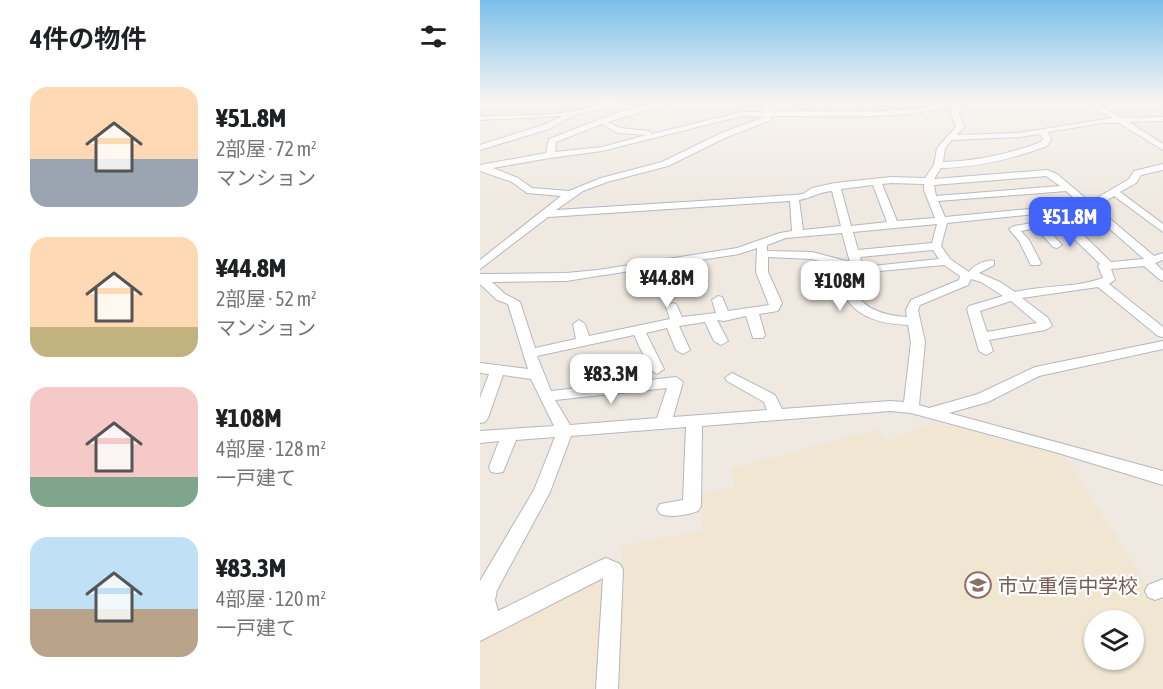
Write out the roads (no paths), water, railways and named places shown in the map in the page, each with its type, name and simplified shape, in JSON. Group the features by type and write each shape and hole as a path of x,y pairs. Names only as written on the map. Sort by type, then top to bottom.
{"street":[{"path":"480,148 527,133"},
{"path":"550,155 552,141 572,133"},
{"path":"652,133 661,134"},
{"path":"482,167 602,149 664,133"},
{"path":"481,274 545,214 570,194 604,180 665,164 729,133"},
{"path":"936,246 943,225 932,199 929,182 938,165 940,148 956,133"},
{"path":"952,138 1027,133"},
{"path":"938,165 968,165 1006,159 1044,144 1047,139 1044,133"},
{"path":"1141,133 1163,148"},
{"path":"482,167 516,180 530,192 570,194"},
{"path":"762,248 784,235 1090,206 1133,180 1137,173 1163,167"},
{"path":"545,214 794,198 835,186 1047,173 1069,188 1154,259 1163,277"},
{"path":"877,183 893,224"},
{"path":"835,186 858,271"},
{"path":"932,199 1069,188"},
{"path":"1114,192 1163,230"},
{"path":"794,198 798,234"},
{"path":"1050,209 1109,266"},
{"path":"1035,263 1024,240 1014,229 1063,221"},
{"path":"1038,224 1057,245"},
{"path":"853,254 936,246"},
{"path":"936,246 946,261 1014,297 1043,321 1045,326 983,338"},
{"path":"481,274 566,277 762,248 844,262 858,271"},
{"path":"530,353 583,340 674,323 770,310 776,306 762,272 762,248"},
{"path":"986,351 973,309 1014,297 1100,284 1108,279 1104,266 1154,259"},
{"path":"914,321 888,319 856,306 850,300 840,274 881,266 927,265 946,261"},
{"path":"911,408 918,342 912,310 915,303 964,282 976,270 990,263"},
{"path":"481,274 501,297 514,302 530,353 555,417 565,430"},
{"path":"1100,284 1163,333"},
{"path":"718,300 724,317"},
{"path":"672,307 674,323 683,350"},
{"path":"752,313 758,335"},
{"path":"710,318 721,341"},
{"path":"579,324 583,340"},
{"path":"638,330 657,369"},
{"path":"927,414 983,398 1035,372 1163,345"},
{"path":"480,368 539,375"},
{"path":"480,418 498,370"},
{"path":"732,378 770,399 777,414"},
{"path":"547,396 676,382 665,423"},
{"path":"480,437 890,406 911,408 1055,446 1163,478"},
{"path":"666,509 692,506 694,421"},
{"path":"565,430 545,485 487,588 484,600 485,628 606,567 612,570 607,689"},
{"path":"497,467 510,435"}],"place":[{"name":"市立重信中学校","path":"978,585"}]}
